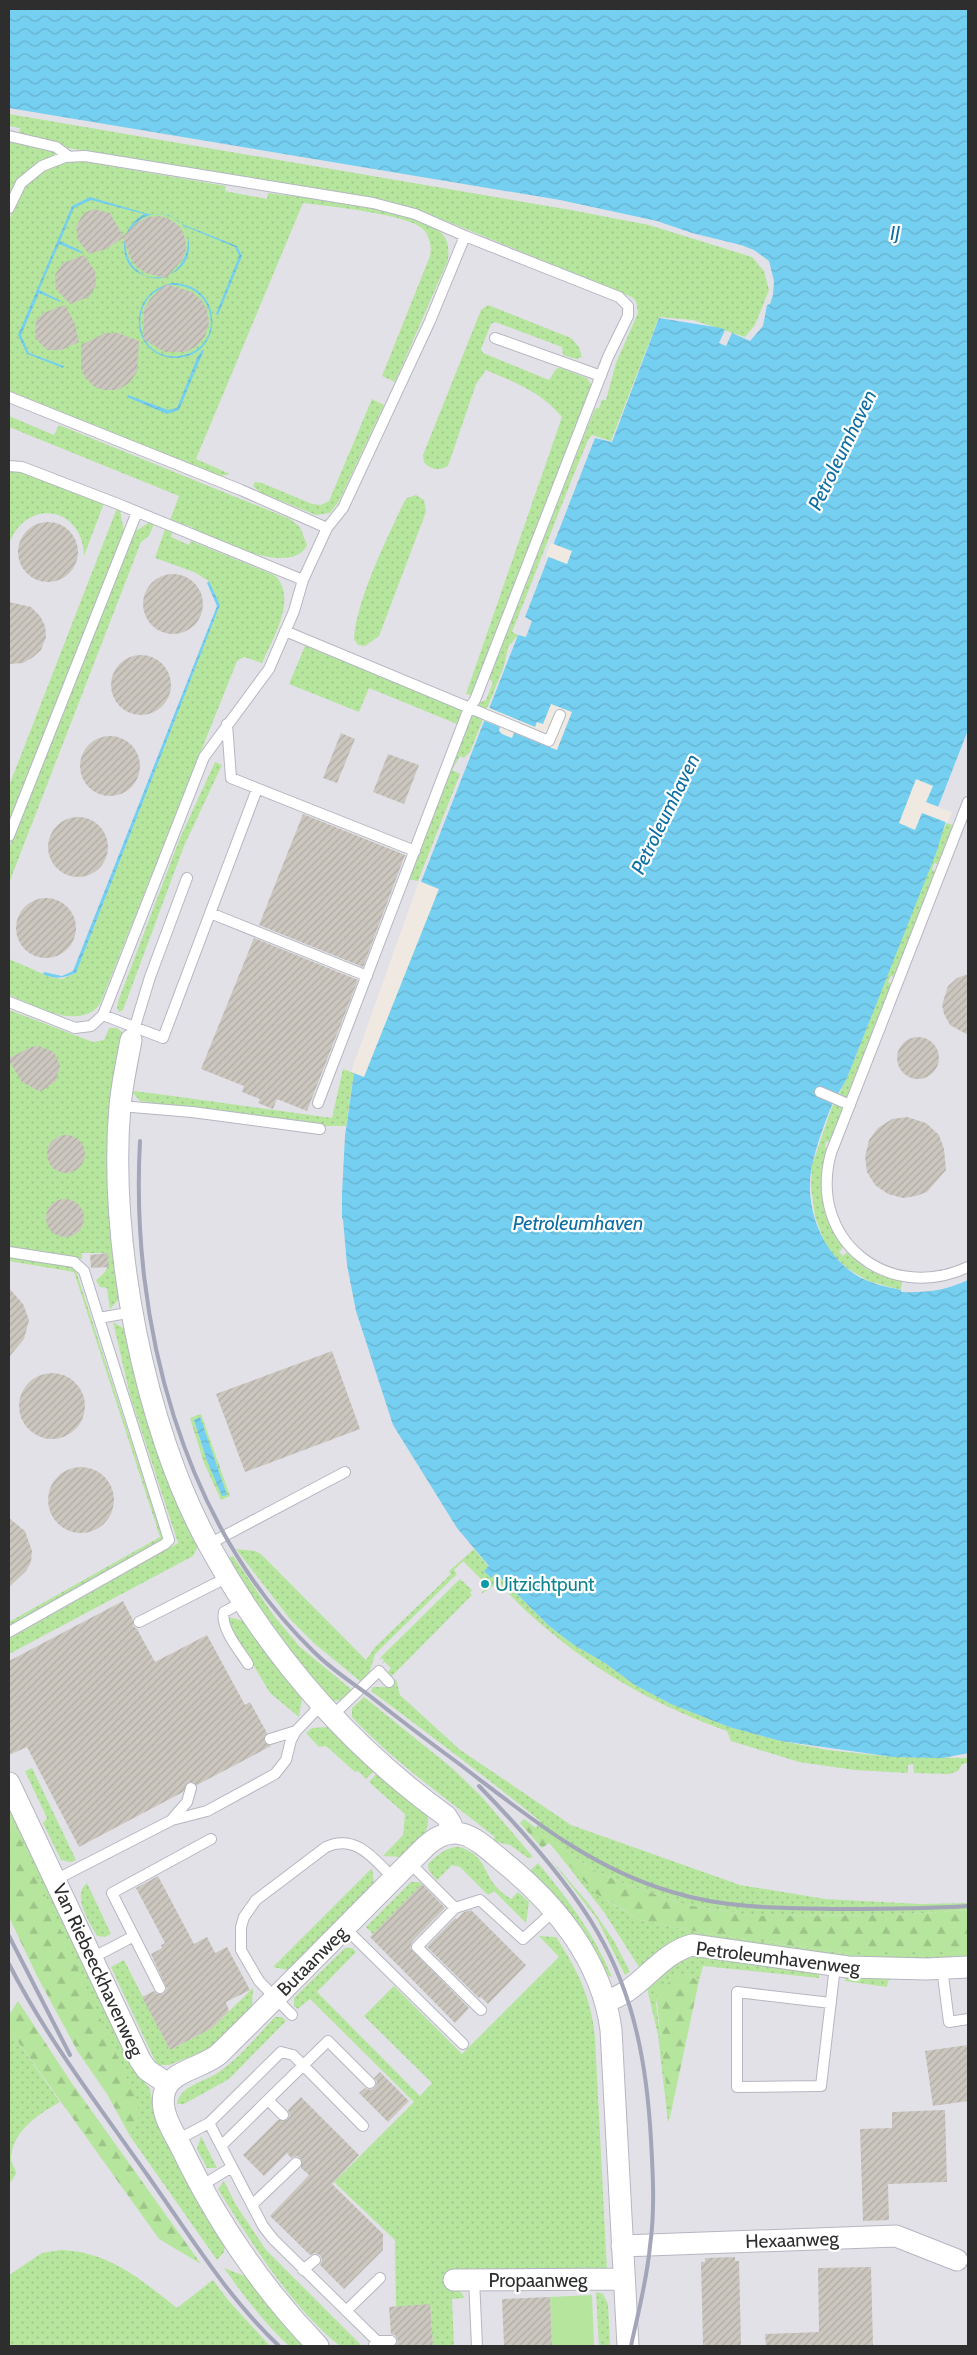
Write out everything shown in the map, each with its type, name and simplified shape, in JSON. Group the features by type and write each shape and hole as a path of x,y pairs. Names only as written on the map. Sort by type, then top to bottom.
{"street":[{"path":"132,1034 120,1106 121,1212 132,1312 150,1389 166,1445 185,1494 208,1544 243,1602 281,1657 326,1710 382,1765 446,1816 451,1824 452,1832 478,1841 522,1877 555,1910 580,1948 606,2001 611,2030 628,2346"},
{"name":"Van Riebeeckhavenweg","path":"9,1783 140,2060 147,2070 168,2084"},
{"name":"Butaanweg","path":"168,2084 172,2080 218,2056 438,1836 452,1832"},
{"name":"Petroleumhavenweg","path":"606,2001 615,1999 674,1952 692,1945 869,1969 968,1967"},
{"path":"168,2084 164,2095 164,2107 177,2140 201,2186 257,2274 318,2346"},
{"name":"Hexaanweg","path":"622,2246 896,2236 957,2260"},
{"name":"Propaanweg","path":"464,2280 623,2279"}],"lane":[{"path":"9,136 56,147 68,156"},
{"path":"9,208 24,180 42,166 68,156 104,159 373,203 415,214 623,299 628,306 628,316 601,376 475,700 469,708 318,1103"},
{"path":"9,1002 75,1028 91,1026 103,1016 204,757 269,669 286,631 303,580 327,528 343,508 430,321 465,236"},
{"path":"495,338 601,376"},
{"path":"9,397 241,490 327,528"},
{"path":"9,466 22,468 106,499 303,580"},
{"path":"9,836 137,512"},
{"path":"286,631 549,741 560,715"},
{"path":"227,724 231,778 415,851"},
{"path":"103,1016 132,1034 163,1038 257,789"},
{"path":"968,802 847,1104 831,1153 828,1172 831,1207 844,1240 861,1259 898,1276 933,1278 968,1267"},
{"path":"132,1034 150,977 187,878"},
{"path":"210,913 367,976"},
{"path":"820,1092 847,1104"},
{"path":"120,1106 192,1112 320,1129"},
{"path":"9,1252 80,1265 84,1271 169,1540 9,1632"},
{"path":"99,1318 132,1312"},
{"path":"208,1544 345,1472"},
{"path":"139,1622 228,1576"},
{"path":"243,1602 224,1612 223,1617 225,1625 248,1664"},
{"path":"270,1739 296,1731 379,1672 389,1682"},
{"path":"55,1880 172,1820 207,1811 276,1774 286,1760 291,1740 296,1731"},
{"path":"172,1820 186,1802 191,1788"},
{"path":"160,1988 112,1893 212,1839"},
{"path":"292,2015 259,1982 241,1950 240,1927 244,1917 256,1900 326,1847 341,1842 364,1849 394,1879"},
{"path":"410,1863 455,1908"},
{"path":"481,2010 417,1947 455,1908 480,1900 523,1940 555,1910"},
{"path":"345,1928 463,2044"},
{"path":"92,1958 134,1936"},
{"path":"831,2003 736,1992 738,2087 821,2086 836,1966"},
{"path":"942,1968 949,2022 968,2019"},
{"path":"221,2146 328,2041 370,2083"},
{"path":"177,2140 209,2123 276,2054 281,2052 290,2052 363,2126"},
{"path":"268,2100 283,2115"},
{"path":"209,2123 272,2239 346,2311 375,2344 391,2341"},
{"path":"252,2205 296,2163"},
{"path":"201,2186 232,2167"},
{"path":"303,2270 315,2260"},
{"path":"346,2311 380,2278"},
{"path":"464,2280 477,2346"}],"shaded area":[{"path":"9,98 751,222 968,296 968,2346 9,2346"}],"green space":[{"path":"9,114 649,225 752,257 764,271 769,290 755,325 745,337 693,320 659,317 611,441 592,435 588,440 512,632 518,635 508,647 504,666 470,752 464,758 460,756 452,770 460,774 418,881 407,879 471,716 477,704 486,700 493,682 489,679 542,538 595,409 599,408 602,400 606,400 616,363 638,313 636,301 632,297 417,209 394,203 68,148 60,144 19,135 20,128 9,126"},
{"path":"9,142 55,150 56,154 24,173 14,189 9,191"},
{"path":"80,161 226,186 225,191 267,199 268,193 358,205 405,216 425,223 440,232 447,241 448,260 395,382 382,376 431,253 428,236 416,224 402,219 303,203 196,459 230,474 217,477 9,391 9,220 23,187 48,169 61,163"},
{"path":"488,305 571,338 579,347 582,357 576,359 563,355 562,347 495,322 491,324 481,349 483,353 549,380 556,369 560,368 587,378 592,386 472,695 466,694 562,417 536,394 486,370 476,384 448,466 435,469 429,467 424,462 423,455 481,310"},
{"path":"372,399 384,405 339,501 330,513 316,515 261,493 253,486 255,482 262,483 312,504 321,505 329,501"},
{"path":"9,416 54,435 59,425 290,519 300,527 307,545 299,554 287,558 271,557 237,549 195,532 192,527 170,520 179,496 9,427"},
{"path":"20,471 104,503 84,556 81,539 74,526 64,518 53,514 40,514 28,519 17,529 9,544 9,472"},
{"path":"416,495 424,500 426,512 379,636 365,646 358,645 354,639 356,624 366,588 404,502 407,498"},
{"path":"117,508 120,510 124,532 9,824 9,786"},
{"path":"150,522 154,524 149,536 141,542 9,883 9,848 134,532"},
{"path":"165,529 172,533 171,537 189,545 191,541 274,575 281,584 284,594 284,606 277,631 262,663 244,657 237,661 100,1004 91,1012 80,1016 56,1014 9,995 9,959 50,977 62,979 76,973 220,605 209,581 194,572 155,558"},
{"path":"305,646 462,709 457,724 369,688 359,712 289,684"},
{"path":"215,762 222,765 184,846 123,1010 119,1012 117,1008 119,999 180,838"},
{"path":"946,823 953,825 938,864 934,863 932,870 935,871 895,977 891,976 888,982 893,984 830,1141 826,1142 825,1147 828,1148 821,1174 822,1200 825,1213 843,1247 839,1252 843,1256 847,1252 872,1271 902,1281 901,1290 868,1281 847,1268 833,1255 824,1241 815,1217 811,1186 812,1165 832,1107 847,1078"},
{"path":"9,1010 93,1042 104,1040 109,1028 117,1028 122,1032 120,1298 110,1309 107,1288 100,1287 96,1280 107,1268 108,1253 82,1253 82,1259 9,1247"},
{"path":"140,1044 142,1044 133,1091 332,1118 343,1069 354,1073 346,1126 323,1126 140,1101 131,1091"},
{"path":"9,1257 73,1267 76,1271 163,1539 9,1626 9,1622 160,1537 74,1272 9,1261"},
{"path":"113,1322 125,1329 198,1546 193,1556 9,1654 9,1639 178,1543 130,1395"},
{"path":"201,1414 230,1496 221,1500 204,1463 190,1418","holes":["200,1418 212,1454 207,1461 194,1420"]},
{"path":"236,1549 255,1551 261,1554 366,1660 375,1647 451,1574 449,1571 474,1549 489,1567 484,1571 490,1577 496,1573 548,1625 574,1645 605,1663 635,1685 671,1704 729,1727 781,1741 828,1750 893,1757 968,1758 968,1763 962,1764 958,1771 949,1774 914,1773 913,1764 908,1765 908,1773 855,1770 799,1762 731,1741 727,1731 656,1701 589,1662 541,1625 498,1583 481,1594 487,1585 463,1561 454,1570 457,1574 375,1654 369,1674 360,1681 315,1644 290,1619"},
{"path":"233,1556 274,1616 300,1647 352,1690 342,1700 330,1701 264,1616 228,1558"},
{"path":"460,1579 472,1590 470,1593 472,1595 392,1676 388,1672 391,1668 385,1662 382,1663 384,1661 382,1658 379,1660 381,1657"},
{"path":"228,1617 244,1621 269,1657 302,1698 299,1717 270,1693 232,1629"},
{"path":"396,1679 400,1695 459,1749 571,1825 740,1885 825,1899 920,1904 968,1903 968,1910 893,1915 755,1916 686,1905 622,1883 588,1867 536,1828 540,1821 371,1691 373,1687 389,1687"},
{"path":"364,1697 452,1768 482,1797 533,1857 528,1858 510,1845 493,1841 495,1837 421,1779 368,1733 352,1717 352,1708"},
{"path":"329,1727 374,1771 366,1779 358,1771 355,1772 326,1746 319,1747 306,1733 312,1728"},
{"path":"32,1768 76,1860 71,1862 61,1860 43,1823 47,1818 25,1771"},
{"path":"377,1773 426,1814 428,1820 425,1832 421,1838 401,1857 383,1856 403,1835 405,1814 369,1782"},
{"path":"9,1807 137,2073 150,2089 154,2110 225,2245 224,2252 217,2260 130,2136 139,2115 12,1821 9,1820"},
{"path":"524,1819 588,1867 622,1883 686,1905 755,1916 893,1915 968,1910 968,1954 849,1954 693,1931 640,1920 595,1893 549,1843 542,1848 520,1823"},
{"path":"9,1820 12,1821 137,2101 139,2115 130,2136 107,2094 78,2052 37,1976 9,1917"},
{"path":"549,1842 609,1902 640,1920 693,1931 849,1954 968,1954 968,1958 925,1961 851,1959 694,1936 639,1967 604,1912"},
{"path":"459,1847 477,1857 493,1883 504,1894 511,1899 518,1892 529,1902 526,1923 494,1891 488,1895 460,1867 452,1865 437,1880 429,1871 428,1864 439,1855 450,1848"},
{"path":"548,1856 588,1903 614,1941 630,1972 625,1975 597,1919"},
{"path":"538,1863 580,1917 612,1977 606,1975 564,1906 530,1871"},
{"path":"372,1868 374,1884 288,1970 273,1967"},
{"path":"411,1882 422,1884 373,1934 366,1927"},
{"path":"87,1883 111,1934 105,1937 97,1936 83,1909 81,1895"},
{"path":"539,1936 556,1937 577,1973 591,2010 595,2038 607,2270 597,2273 446,2272 465,2298 452,2299 454,2346 433,2346 430,2305 396,2307 395,2240 334,2182 414,2102 310,1999 298,2009 294,2006 294,1998 345,1948 352,1948 356,1952 317,1992 420,2096 432,2083 364,2016 394,1986 462,2054 559,1957"},
{"path":"693,1954 819,1973 819,1978 703,1966 699,1981 686,1974 680,1974 657,1998 656,2005 664,2058 670,2117 668,2122 658,2035 647,1988 665,1970"},
{"path":"124,1960 170,2050 212,2028 253,1988 252,2006 212,2048 169,2065 157,2065 111,1967"},
{"path":"680,1974 686,1974 699,1981 670,2117 655,1986 667,1984"},
{"path":"845,1976 894,1978 888,1981 887,1987 845,1981"},
{"path":"18,2001 71,2082 201,2264 159,2239 9,2029 9,2015"},
{"path":"275,2017 282,2017 286,2021 229,2079 184,2104 177,2104 179,2098 187,2089 216,2074 232,2062"},
{"path":"9,2029 60,2102 35,2118 16,2140 11,2160 16,2174 9,2184"},
{"path":"201,2136 217,2168 207,2168 197,2149"},
{"path":"224,2181 236,2205 266,2250 362,2346 340,2346 322,2330 289,2293 258,2252 218,2189"},
{"path":"61,2250 95,2256 124,2269 177,2308 213,2280 228,2300 270,2346 9,2346 9,2275 42,2253"},
{"path":"224,2268 247,2277 305,2346 289,2346 255,2309"},
{"path":"596,2292 603,2294 608,2304 610,2346 599,2346"},
{"path":"592,2295 594,2346 552,2346 550,2297"}],"water":[{"name":"Petroleumhaven","path":"9,9 968,9 968,730 938,807 949,811 936,853 847,1078 836,1097 826,1121 814,1158 810,1182 814,1214 826,1244 836,1258 861,1278 875,1284 901,1290 901,1292 928,1291 968,1280 968,1753 943,1758 893,1757 781,1741 729,1727 671,1704 635,1685 605,1663 574,1645 548,1625 496,1573 491,1578 484,1571 489,1566 457,1528 393,1425 356,1311 347,1265 342,1219 342,1194 345,1136 354,1073 421,882 518,635 526,637 532,621 525,617 595,438 612,442 659,318 721,328 725,330 719,343 726,346 732,333 750,341 763,326 767,305 770,304 773,295 774,281 769,261 754,250 741,245 692,233 657,221 560,200 9,108"},
{"path":"90,197 153,214 138,221 132,227 126,242 126,251 129,259 134,267 147,276 137,272 127,261 124,245 124,240 130,227 144,214 91,200 74,208 60,241 81,251 81,253 59,244 39,290 61,301 39,293 21,335 29,353 64,366 63,368 27,354 18,335 72,206"},
{"path":"156,214 169,215 173,218"},
{"path":"176,220 237,246 242,256 218,315 216,314 239,256 235,247 184,226 185,228"},
{"path":"186,234 189,245 186,260 177,271 169,274 176,270 185,257 188,242"},
{"path":"172,283 189,286 202,294 210,306 212,320 210,333 204,345 193,354 177,358 161,355 150,348 142,337 139,325 140,311 146,299 157,289","holes":["172,285 188,288 200,295 207,306 211,318 210,331 204,342 194,351 179,356 164,355 152,348 144,338 141,326 141,313 147,301 157,291"]},
{"path":"202,350 204,350 179,410 167,414 127,397 128,395 168,410 177,408"},
{"path":"209,581 220,605 76,973 59,978 43,974 44,972 62,976 73,971 217,606 207,583"},
{"path":"200,1417 227,1495 222,1496 207,1461 194,1420"}],"pier":[{"path":"551,543 572,551 567,564 546,556"},
{"path":"551,704 572,712 557,750 514,733 512,738 502,734 499,731 500,727 482,720 487,707 535,727 537,722 543,724"},
{"path":"916,779 933,786 926,802 952,812 948,823 922,813 915,830 899,823"},
{"path":"419,881 439,889 364,1077 351,1072"}],"building":[{"path":"94,209 110,213 123,236 138,222 148,217 160,216 171,220 180,227 185,238 186,248 183,259 166,278 146,273 136,266 130,257 123,238 106,249 89,254 78,240 76,226 84,213"},
{"path":"84,255 95,271 96,285 89,297 70,304 56,289 55,275 63,263"},
{"path":"166,284 192,292 202,301 207,310 209,323 205,336 197,346 186,352 165,352 143,339 144,309 151,298"},
{"path":"65,305 75,324 79,342 61,350 47,350 35,338 36,321 43,313"},
{"path":"105,333 118,333 139,341 137,372 129,383 118,390 104,390 95,387 86,379 81,369 81,345"},
{"path":"42,522 54,522 65,527 73,535 78,546 76,564 65,577 54,582 42,582 31,577 23,569 18,558 18,546 23,535 31,527"},
{"path":"167,574 179,574 190,579 198,587 203,598 201,616 190,629 179,634 167,634 156,629 148,621 143,610 143,598 148,587 156,579"},
{"path":"9,602 31,607 40,616 45,626 46,637 41,650 23,663 9,664"},
{"path":"135,655 147,655 158,660 166,668 171,679 169,697 158,710 147,715 135,715 124,710 116,702 111,691 111,679 116,668 124,660"},
{"path":"341,733 355,739 337,783 323,778"},
{"path":"104,736 116,736 127,741 135,749 140,760 138,778 127,791 116,796 104,796 93,791 85,783 80,772 80,760 85,749 93,741"},
{"path":"388,754 419,765 404,804 373,792"},
{"path":"303,814 405,855 363,967 259,925"},
{"path":"72,817 84,817 95,822 103,830 108,841 106,859 95,872 84,877 72,877 61,872 53,864 48,853 48,841 53,830 61,822"},
{"path":"40,898 52,898 63,903 71,911 76,922 74,940 63,953 52,958 40,958 29,953 21,945 16,934 16,922 21,911 29,903"},
{"path":"254,938 358,980 307,1111 277,1099 273,1109 258,1103 260,1099 242,1092 244,1086 201,1069"},
{"path":"968,974 968,1035 950,1025 942,1005 948,986 957,978"},
{"path":"918,1037 933,1043 939,1058 933,1073 918,1079 903,1073 897,1058 903,1043"},
{"path":"39,1046 54,1052 60,1066 56,1081 40,1092 40,1087 39,1091 22,1082 9,1061 9,1058 31,1047"},
{"path":"907,1117 926,1123 939,1135 944,1149 946,1170 927,1192 903,1198 888,1194 875,1185 867,1172 865,1157 869,1140 878,1128 892,1119"},
{"path":"66,1135 80,1140 85,1154 80,1168 66,1173 52,1168 47,1154 52,1140"},
{"path":"65,1199 72,1200 78,1205 83,1211 83,1225 78,1231 72,1236 65,1237 58,1236 52,1231 47,1225 46,1218 47,1211 52,1205 58,1200"},
{"path":"108,1253 109,1267 91,1268 90,1255"},
{"path":"9,1288 23,1304 29,1320 24,1339 9,1357"},
{"path":"332,1351 360,1429 245,1472 216,1394"},
{"path":"52,1373 64,1376 75,1383 82,1394 85,1406 82,1418 75,1429 64,1436 52,1439 40,1436 29,1429 22,1418 19,1406 22,1394 29,1383 40,1376"},
{"path":"81,1467 93,1470 104,1477 111,1488 114,1500 111,1512 104,1523 93,1530 81,1533 69,1530 58,1523 51,1512 48,1500 51,1488 58,1477 69,1470"},
{"path":"9,1518 25,1531 32,1551 31,1562 26,1571 9,1587"},
{"path":"123,1601 133,1620 133,1626 137,1629 155,1662 207,1635 245,1705 250,1702 267,1733 264,1741 271,1746 197,1785 189,1782 183,1792 79,1847 27,1747 9,1755 9,1661"},
{"path":"158,1876 194,1944 207,1937 215,1953 227,1947 250,1990 226,2002 229,2011 212,2028 170,2050 142,1997 154,1991 157,1994 163,1994 167,1989 151,1954 162,1948 161,1945 165,1943 136,1888"},
{"path":"422,1884 445,1908 412,1942 410,1948 469,2008 455,2023 370,1937"},
{"path":"471,1910 526,1965 488,2004 481,1997 479,1998 427,1947 455,1918 457,1919 464,1912"},
{"path":"968,2045 968,2101 933,2106 925,2051"},
{"path":"380,2072 409,2101 388,2122 359,2093 365,2088 371,2090 375,2087 377,2082 374,2078"},
{"path":"301,2097 359,2155 332,2184 383,2234 383,2250 344,2289 320,2265 322,2259 320,2255 314,2253 310,2255 270,2216 309,2175 301,2168 301,2159 297,2156 291,2158 287,2153 264,2176 243,2155 278,2120 287,2120 290,2116 288,2110"},
{"path":"945,2110 947,2182 888,2184 889,2220 863,2221 860,2129 892,2128 892,2112"},
{"path":"735,2257 735,2261 739,2261 741,2346 703,2346 701,2262 705,2262 705,2258"},
{"path":"871,2267 873,2345 766,2346 765,2334 819,2332 818,2268"},
{"path":"550,2297 552,2346 504,2346 502,2299"},
{"path":"430,2304 433,2346 395,2346 398,2341 395,2335 391,2334 389,2307"}],"railway":[{"path":"140,1141 139,1209 144,1279 156,1348 174,1416 198,1482 230,1543 268,1601 314,1652 341,1675 533,1820 585,1854 642,1882 693,1898 755,1907 855,1909 968,1906"},
{"path":"479,1786 543,1856 573,1894 611,1957 630,2007 637,2033 646,2086 653,2193 653,2220 649,2259 631,2346"},
{"path":"9,1936 70,2055"},
{"path":"9,1964 57,2046 194,2242 242,2307 279,2346"}],"place":[{"name":"Uitzichtpunt","path":"485,1584"}],"water label":[{"name":"IJ","path":"895,233"}]}
